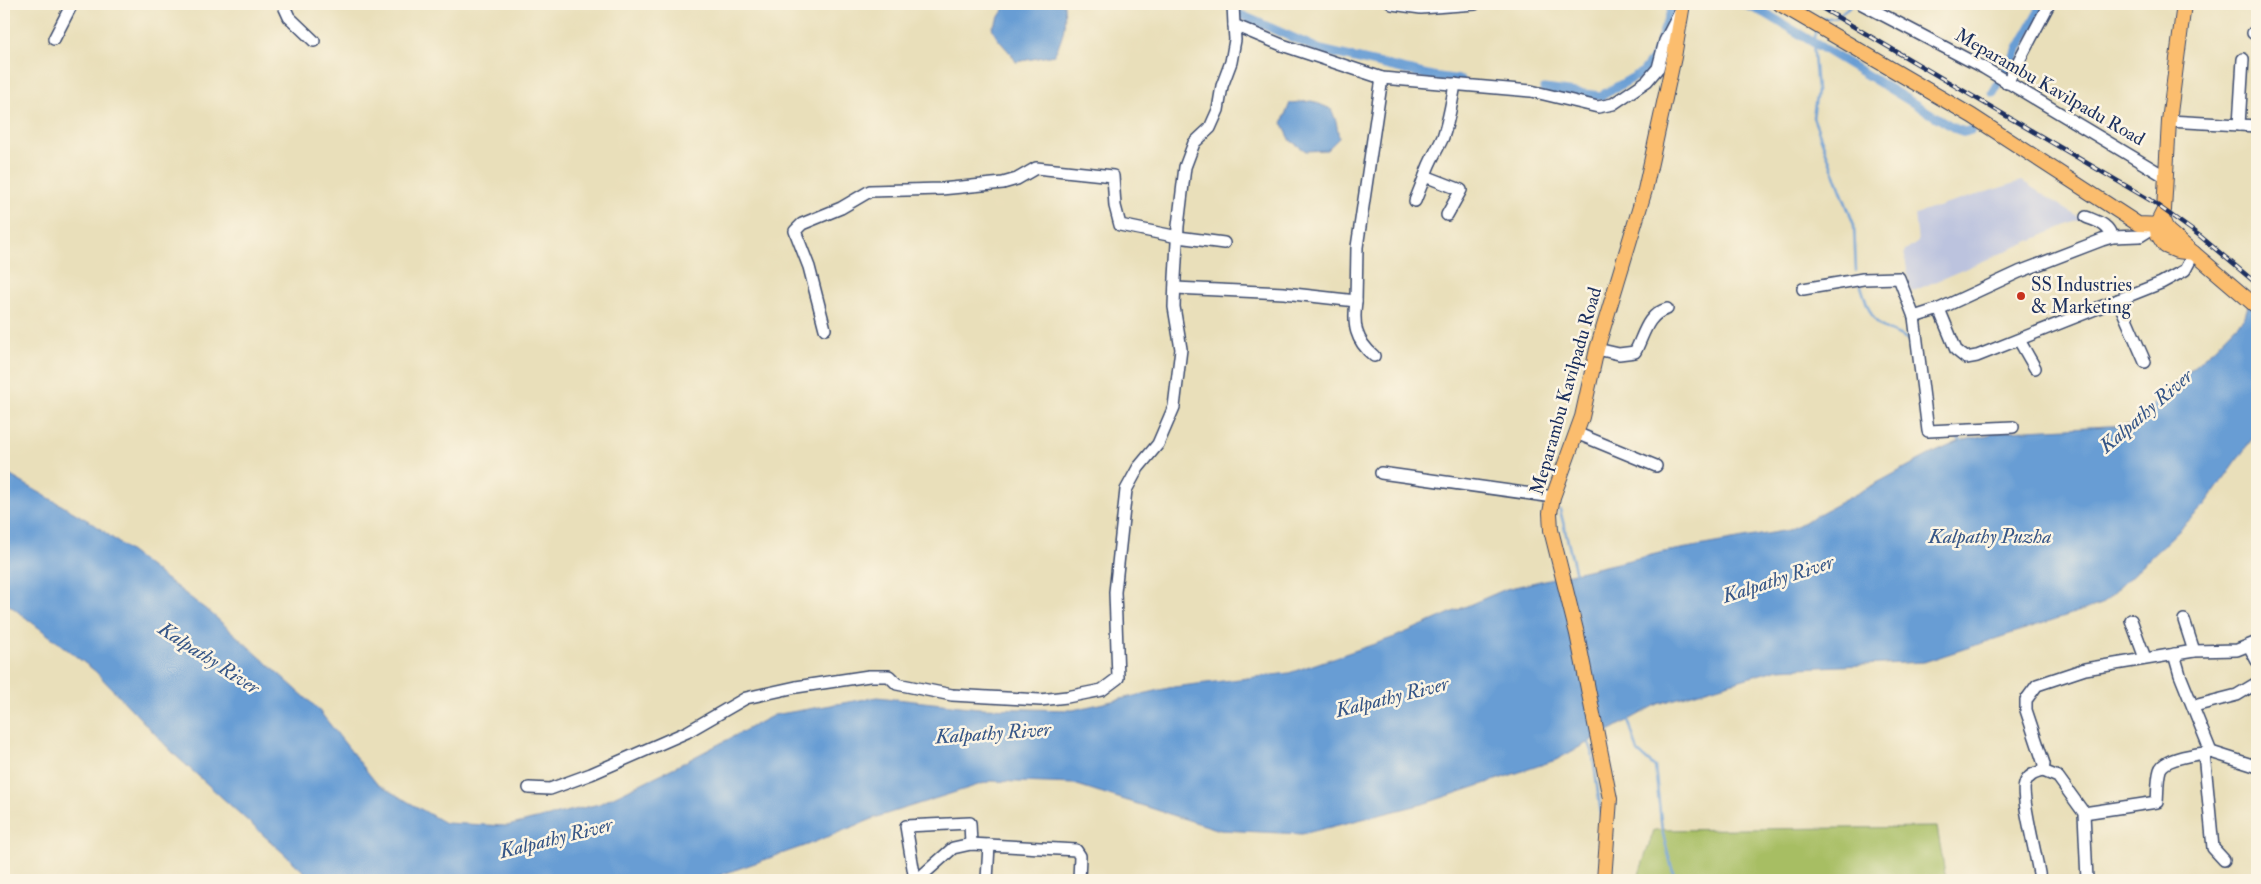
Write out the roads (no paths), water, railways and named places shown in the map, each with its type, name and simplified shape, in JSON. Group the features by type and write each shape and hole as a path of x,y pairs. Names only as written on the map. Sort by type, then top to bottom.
{"main road":[{"path":"1780,4 1972,116 2138,224 2161,223"},
{"path":"2184,4 2169,121 2164,210 2158,235 2165,246 2177,251 2194,253 2257,307"},
{"name":"Meparambu Kavilpadu Road","path":"1604,880 1610,799 1577,634 1551,530 1550,513 1553,497 1576,433 1597,349 1649,174 1674,57 1681,8"}],"street":[{"path":"54,38 72,4"},
{"path":"283,4 289,17 314,41"},
{"path":"529,788 550,789 583,777 687,732 746,698 796,687 870,676 889,676 897,684 952,694 1040,700 1067,698 1102,690 1118,678 1115,592 1126,490 1138,468 1158,444 1174,407 1181,349 1174,307 1178,237 1186,168 1194,143 1210,128 1218,110 1222,86 1231,62 1235,40 1233,4"},
{"path":"1392,4 1421,8 1475,4"},
{"name":"Meparambu Kavilpadu Road","path":"1862,4 1984,68 2166,177"},
{"path":"2007,83 2049,4"},
{"path":"1234,25 1282,45 1382,78 1531,91 1598,107 1613,104 1647,82 1658,68 1665,42 1681,8"},
{"path":"2239,125 2243,59"},
{"path":"1374,356 1362,344 1355,333 1357,247 1382,78"},
{"path":"1415,201 1429,160 1442,139 1455,84"},
{"path":"2169,121 2257,126"},
{"path":"825,329 809,267 795,231 802,224 841,208 870,191 940,189 1003,183 1017,179 1036,168 1113,176 1115,206 1120,225 1178,237 1224,243"},
{"path":"1425,176 1460,190 1448,215"},
{"path":"2086,217 2110,229 2112,237"},
{"path":"1914,317 1938,309 2019,272 2112,237 2140,236 2161,223"},
{"path":"1938,309 1956,350 1966,358 1977,356 2161,283 2185,270 2194,253"},
{"path":"1803,289 1864,279 1899,278 1914,317 1928,431 2013,427"},
{"path":"1175,288 1284,293 1356,301"},
{"path":"2118,300 2145,362"},
{"path":"1597,349 1619,354 1635,352 1648,321 1658,311 1667,309"},
{"path":"2018,340 2035,368"},
{"path":"1576,433 1656,466"},
{"path":"1381,473 1553,497"},
{"path":"2131,620 2145,658"},
{"path":"2184,620 2194,651"},
{"path":"2044,771 2044,764 2026,710 2026,700 2037,685 2085,669 2194,651 2237,650 2253,644 2257,661"},
{"path":"2174,654 2180,675 2194,706 2208,752 2213,848 2224,860"},
{"path":"2194,706 2237,695 2257,683"},
{"path":"2084,813 2157,802 2160,768 2165,764 2186,756 2208,752 2255,766 2257,761"},
{"path":"2040,880 2032,831 2023,797 2025,783 2032,774 2044,771 2058,777 2084,813 2086,880"},
{"path":"916,880 906,826 970,822 971,844"},
{"path":"916,880 953,848 971,844 1076,850 1080,856 1079,880"},
{"path":"987,880 989,846"}],"water":[{"path":"1007,4 1064,4 1064,30 1054,55 1016,62 997,38 992,28"},
{"path":"1312,101 1331,109 1336,121 1339,138 1327,150 1306,151 1291,141 1282,123 1290,103"},
{"name":"Kalpathy Puzha","path":"2257,274 2257,432 2205,505 2102,604 1924,662 1778,669 1658,704 1556,760 1423,804 1302,834 1220,830 1074,784 991,781 880,816 807,845 706,880 313,880 175,755 95,671 4,601 4,472 94,524 212,614 317,708 377,784 445,823 507,826 599,804 683,763 774,715 877,697 979,708 1073,710 1173,687 1289,673 1395,637 1506,589 1664,552 1789,530 1929,455 1960,441 2006,431 2129,425 2209,353 2245,316"}],"waterway":[{"path":"1544,89 1601,96 1643,72 1654,57 1674,4"},
{"path":"1743,4 1765,13 1956,129 1965,132 1971,130"},
{"path":"1820,22 1822,19 1837,17 1852,4"},
{"path":"1993,93 2043,4"},
{"path":"1239,14 1321,50 1432,76 1461,80"},
{"path":"1816,29 1813,42 1817,91 1813,117 1854,225 1856,271"},
{"path":"1861,286 1868,307 1876,321 1884,328 1905,338 1913,345"},
{"path":"1950,434 1962,441"},
{"path":"1560,510 1576,574"},
{"path":"1628,719 1638,752 1655,767 1662,830 1675,880"},
{"path":"1588,741 1592,750 1602,821"}],"railway":[{"path":"1815,4 2150,200 2200,236 2257,284"}],"place":[{"name":"SS Industries & Marketing","path":"2021,296"}],"water label":[{"name":"Kalpathy River","path":"2146,411"},
{"name":"Kalpathy River","path":"1778,579"},
{"name":"Kalpathy River","path":"209,658"},
{"name":"Kalpathy River","path":"1392,697"},
{"name":"Kalpathy River","path":"993,733"},
{"name":"Kalpathy River","path":"556,838"}]}
